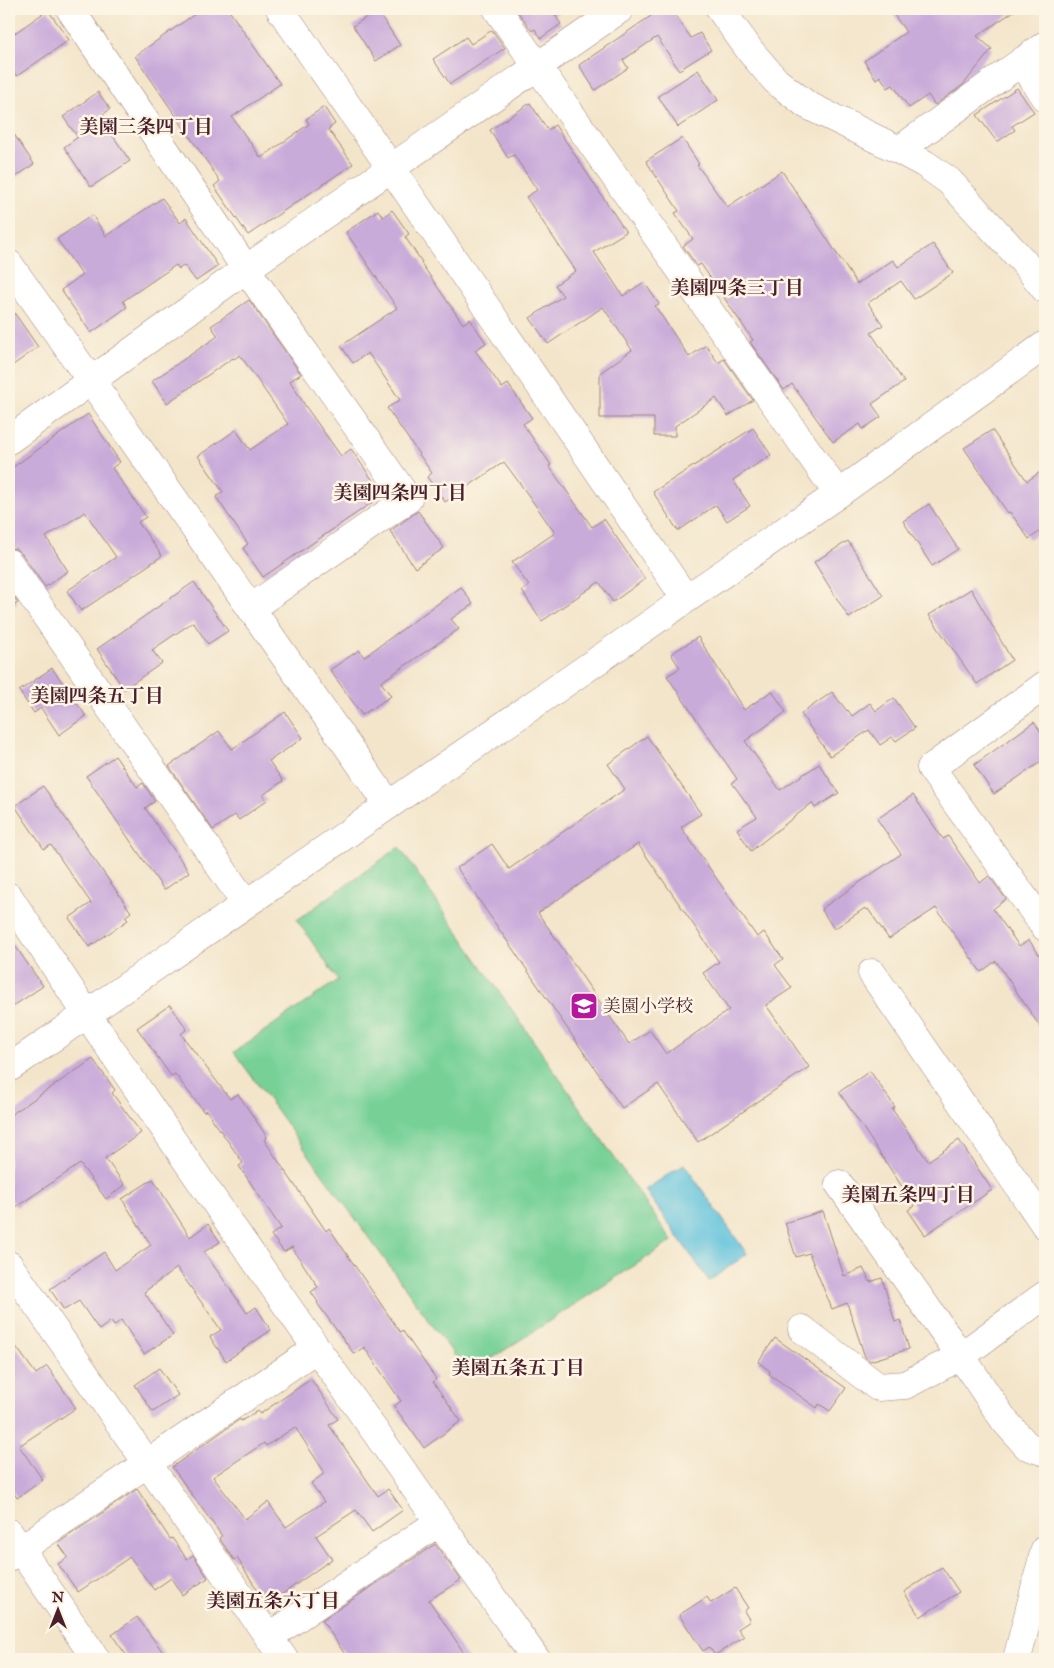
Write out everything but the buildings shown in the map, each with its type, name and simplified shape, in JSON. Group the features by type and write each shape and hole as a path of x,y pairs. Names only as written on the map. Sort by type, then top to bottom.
{"main road":[{"path":"70,9 246,268 408,499 251,608"},
{"path":"280,9 392,168 686,599"},
{"path":"497,9 838,494"},
{"path":"9,440 246,268 620,9"},
{"path":"720,9 751,52 776,81 806,105 899,150 925,164 949,181 1022,260 1045,289"},
{"path":"899,150 1045,45"},
{"path":"1021,62 1045,98"},
{"path":"9,264 389,805"},
{"path":"9,1068 838,494 1045,346"},
{"path":"9,563 246,904"},
{"path":"1045,686 932,768 1045,926"},
{"path":"9,897 86,1014 316,1349 536,1659"},
{"path":"872,973 1045,1226"},
{"path":"839,1184 1004,1420 1027,1446 1045,1452"},
{"path":"9,1265 276,1648 439,1522"},
{"path":"802,1329 878,1387 905,1385 961,1356 1045,1295"},
{"path":"96,1659 13,1547 147,1464 316,1349"},
{"path":"1018,1659 1045,1549"}],"green space":[{"path":"399,847 672,1241 468,1374 234,1052 338,980 297,920"}],"water":[{"path":"684,1164 747,1254 709,1281 645,1190"}],"place":[{"name":"美園小学校","path":"584,1006"}],"district":[{"name":"美園三条四丁目","path":"146,126"},
{"name":"美園四条三丁目","path":"737,287"},
{"name":"美園四条四丁目","path":"400,492"},
{"name":"美園四条五丁目","path":"97,695"},
{"name":"美園五条四丁目","path":"908,1194"},
{"name":"美園五条五丁目","path":"518,1367"},
{"name":"美園五条六丁目","path":"273,1600"}]}
